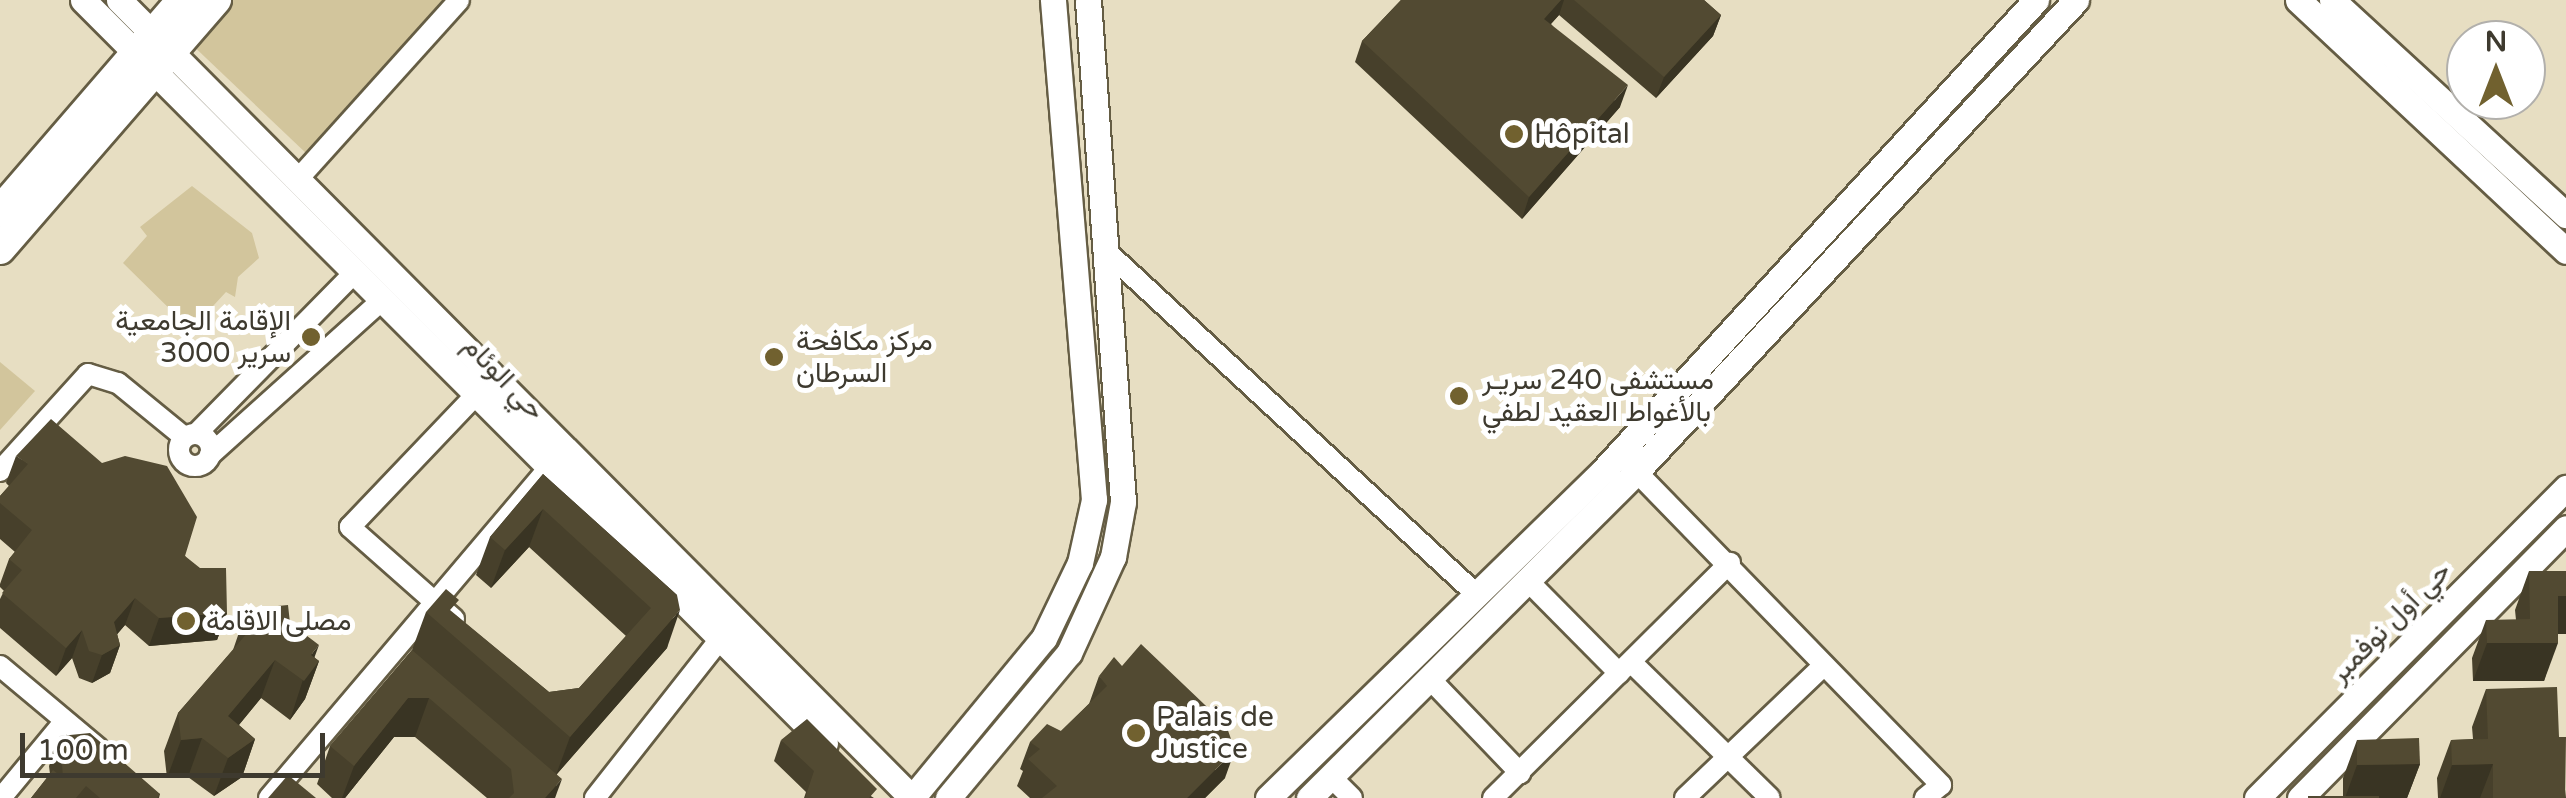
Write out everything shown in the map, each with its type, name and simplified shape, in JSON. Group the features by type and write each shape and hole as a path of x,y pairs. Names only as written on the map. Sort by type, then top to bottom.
{"main road":[{"path":"0,248 154,52 182,0"},
{"path":"0,210 154,52 216,0"}],"street":[{"name":"حي الوئام","path":"83,0 154,52 300,178 486,385 549,466 912,798"},
{"name":"حي الوئام","path":"119,0 154,52 355,272 486,385 566,446 880,798"},
{"path":"300,178 458,0"},
{"path":"912,798 1044,638 1088,533 1092,419 1053,0"},
{"path":"948,798 1068,653 1113,557 1122,502 1088,0"},
{"path":"1309,798 1527,580 2036,0"},
{"path":"1268,798 1477,595 1627,462 2076,0"},
{"path":"2298,0 2566,252"},
{"path":"2332,0 2566,215"},
{"path":"1107,252 1477,595"},
{"path":"355,272 191,435 178,452 188,464 210,455 383,299"},
{"path":"0,471 88,374 118,383 191,435 210,455"},
{"path":"472,634 350,527 486,385"},
{"path":"270,798 402,660 432,602 566,446"},
{"path":"1627,462 1730,563 1940,794"},
{"name":"حي أول نوفمبر","path":"2256,798 2566,488"},
{"path":"2300,798 2566,528"},
{"path":"1428,678 1509,789 1730,563"},
{"path":"1527,580 1728,756 1770,798"},
{"path":"594,798 729,628"},
{"path":"0,666 63,723 122,766"},
{"path":"1685,798 1822,666"},
{"path":"1,798 63,723"},
{"path":"1330,776 1352,798"},
{"path":"289,778 310,798"}],"shaded area":[{"path":"222,0 450,0 308,155 186,39"},
{"path":"192,186 252,233 259,258 238,277 235,297 226,292 201,319 182,321 123,263 147,236 140,227"},
{"path":"0,362 35,391 0,430"}],"building":[{"name":"Hôpital","path":"1401,0 1561,0 1544,19 1628,85 1529,197 1362,41"},
{"path":"1574,0 1704,0 1721,15 1664,77"},
{"path":"51,419 102,463 125,456 167,466 197,517 185,556 200,568 226,568 227,613 159,618 135,598 114,622 120,645 102,655 89,651 82,630 66,648 2,593 22,570 9,559 32,530 0,503 0,496 28,464 16,456"},
{"path":"543,474 677,595 680,610 570,737 426,612 446,589 459,600 450,610 549,692 579,688 651,608 543,509 505,550 490,537"},
{"path":"2529,571 2566,571 2566,596 2558,596 2558,643 2487,643 2486,620 2530,619"},
{"path":"288,605 290,623 319,645 311,655 319,661 304,681 275,660 228,716 255,739 228,758 202,738 181,740 178,713 249,631 247,609"},
{"name":"Palais de Justice","path":"1141,644 1226,725 1235,750 1187,798 1042,798 1057,786 1028,759 1040,749 1030,742 1047,724 1061,731 1107,686 1099,676 1114,657 1122,666"},
{"path":"412,650 562,779 545,798 509,798 514,793 511,769 429,698 408,698 354,766 330,746"},
{"path":"2557,687 2559,737 2566,737 2565,798 2493,798 2493,764 2452,765 2451,740 2488,739 2486,689"},
{"path":"807,719 877,789 869,798 805,798 814,771 781,740"},
{"path":"90,733 160,794 157,798 100,798 86,786 76,798 31,798 53,770 63,778 60,736"},
{"path":"2419,738 2420,764 2357,765 2357,740"},
{"path":"288,775 316,798 268,798"},
{"path":"2379,796 2379,798 2308,798"}],"place":[{"name":"Hôpital","path":"1514,134"},
{"name":"الإقامة الجامعية 3000 سرير","path":"311,337"},
{"name":"مركز مكافحة السرطان","path":"774,357"},
{"name":"مستشفى 240 سريـر بالأغواط العقيد لطفي","path":"1459,396"},
{"name":"مصلى الاقامة","path":"186,621"},
{"name":"Palais de Justice","path":"1136,733"}]}
